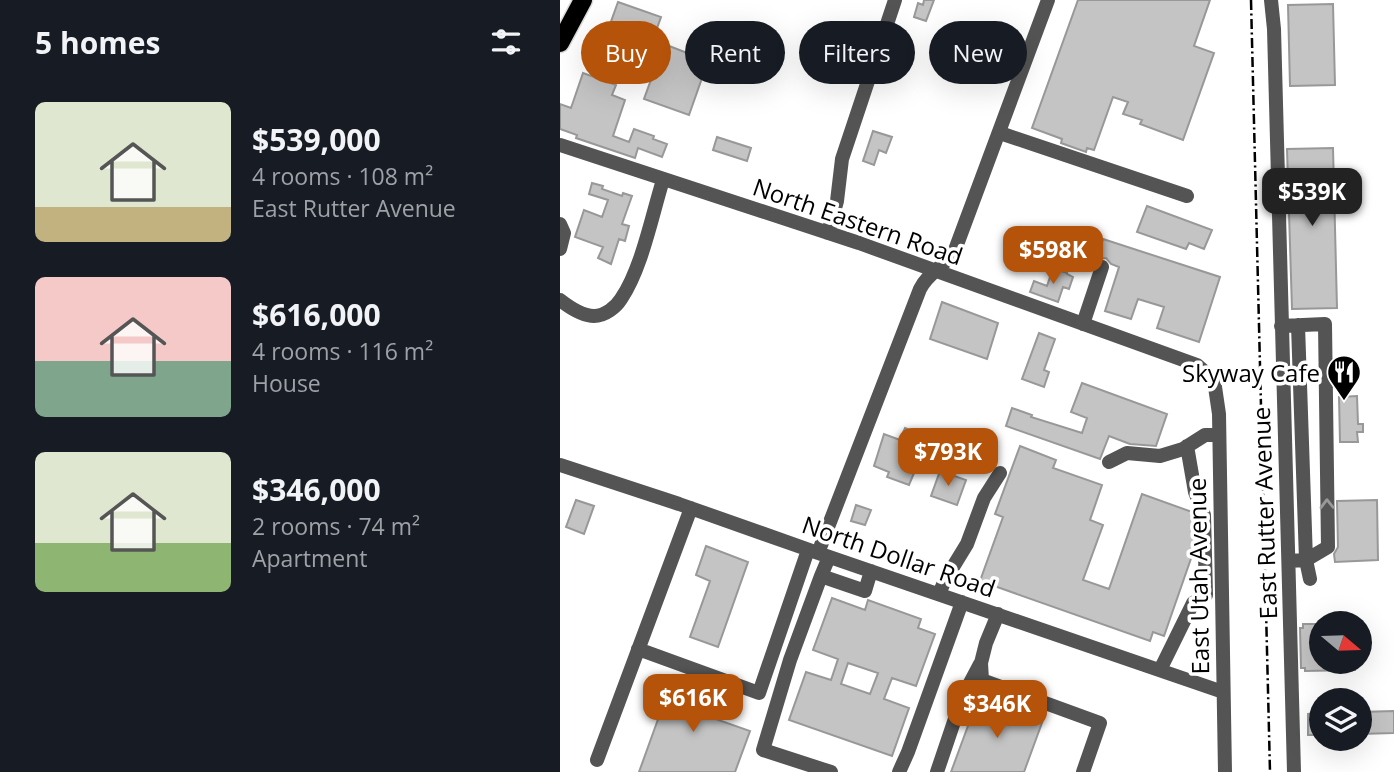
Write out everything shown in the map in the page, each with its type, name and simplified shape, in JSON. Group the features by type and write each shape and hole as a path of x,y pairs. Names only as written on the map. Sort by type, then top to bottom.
{"main road":[{"path":"560,43 583,0"}],"street":[{"path":"828,233 837,201 843,152 895,0"},
{"path":"638,649 759,693 818,553 920,289 926,278 947,261 955,250 1047,2 1032,0"},
{"name":"East Rutter Avenue","path":"1271,0 1274,29 1294,772"},
{"path":"1000,133 1187,196"},
{"name":"North Eastern Road","path":"560,145 935,270 1197,365 1214,380"},
{"path":"560,300 576,311 595,316 607,312 620,301 638,265 663,180"},
{"path":"560,224 564,233 560,248"},
{"path":"1083,324 1102,267"},
{"path":"1281,326 1325,324 1328,547 1306,560 1289,561"},
{"path":"1298,325 1306,560 1310,579"},
{"name":"East Utah Avenue","path":"1214,380 1219,414 1225,772"},
{"path":"1109,462 1127,453 1160,456 1188,446 1205,435 1219,435"},
{"path":"1285,440 1326,438"},
{"path":"1160,670 1192,603 1206,595 1204,515 1195,492 1188,446"},
{"name":"North Dollar Road","path":"560,465 1223,692"},
{"path":"939,594 967,544 984,498 1000,473"},
{"path":"597,760 691,508"},
{"path":"818,553 821,576 790,660 763,750 831,772"},
{"path":"821,576 865,591 871,571"},
{"path":"899,772 962,602"},
{"path":"937,772 962,698 981,663 998,614"},
{"path":"981,663 982,680 988,684 1100,723 1083,772"}],"building":[{"path":"924,0 934,0 926,21 914,17 918,3 923,5"},
{"path":"1078,0 1210,0 1194,46 1214,53 1183,140 1140,124 1142,120 1123,114 1128,102 1113,97 1094,150 1087,148 1086,152 1061,143 1062,139 1032,128"},
{"path":"618,2 661,17 660,21 611,21"},
{"path":"1333,4 1335,85 1290,86 1288,5"},
{"path":"671,47 685,52 685,84 700,84 689,115 644,99 649,84 671,84"},
{"path":"581,79 581,84 616,85 612,95 625,100 613,136 629,142 634,129 654,136 653,139 667,144 662,157 638,148 635,158 576,138 577,135 560,129 560,104 571,108"},
{"path":"873,131 892,137 886,153 879,150 874,165 863,161"},
{"path":"717,137 751,148 747,161 713,150"},
{"path":"1333,148 1337,308 1292,309 1287,149"},
{"path":"592,183 622,196 623,193 632,196 622,224 629,226 625,241 619,239 611,264 598,258 603,247 575,237 584,210 602,217 608,200 589,194"},
{"path":"1147,206 1212,230 1204,249 1189,243 1186,249 1137,232"},
{"path":"1103,239 1220,277 1199,342 1157,328 1164,307 1138,299 1131,319 1105,311 1119,267 1106,258 1097,259"},
{"path":"1053,268 1073,277 1069,289 1063,287 1058,302 1030,292 1034,281 1047,286"},
{"path":"942,302 998,323 987,359 930,339"},
{"path":"1039,333 1055,339 1044,370 1049,372 1044,387 1022,379"},
{"path":"1082,383 1167,414 1156,446 1130,444 1109,436 1100,459 1006,426 1012,408 1082,433 1087,418 1071,412"},
{"path":"1357,396 1358,424 1363,424 1363,432 1357,432 1358,442 1340,442 1339,397"},
{"path":"905,428 916,433 907,457 910,458 906,470 914,473 909,485 887,477 889,472 874,466 884,434 900,440"},
{"path":"1020,446 1056,460 1053,468 1102,485 1090,520 1103,525 1083,580 1109,589 1142,494 1192,512 1191,520 1195,521 1195,547 1164,636 1153,632 1150,641 980,581 1003,517 995,514"},
{"path":"940,471 966,480 957,505 931,496"},
{"path":"576,500 594,506 584,534 566,527"},
{"path":"1377,500 1378,560 1335,562 1334,554 1338,547 1337,501"},
{"path":"856,505 871,510 865,525 851,521"},
{"path":"706,546 748,562 718,647 690,637 710,581 696,575"},
{"path":"832,598 865,610 868,600 921,619 918,628 935,634 916,686 892,678 884,699 909,708 892,756 789,720 806,672 831,680 838,659 813,650","holes":["848,663 878,673 870,694 841,684"]},
{"path":"1303,624 1309,624 1309,671 1301,668 1300,628 1303,628"},
{"path":"674,675 717,690 707,716 750,731 735,772 639,772"},
{"path":"979,696 1043,720 1024,772 951,772"},
{"path":"1394,711 1394,733 1372,734 1372,712"}],"railway":[{"path":"1251,0 1270,772"}],"place":[{"name":"Skyway Cafe","path":"1344,402"}]}
